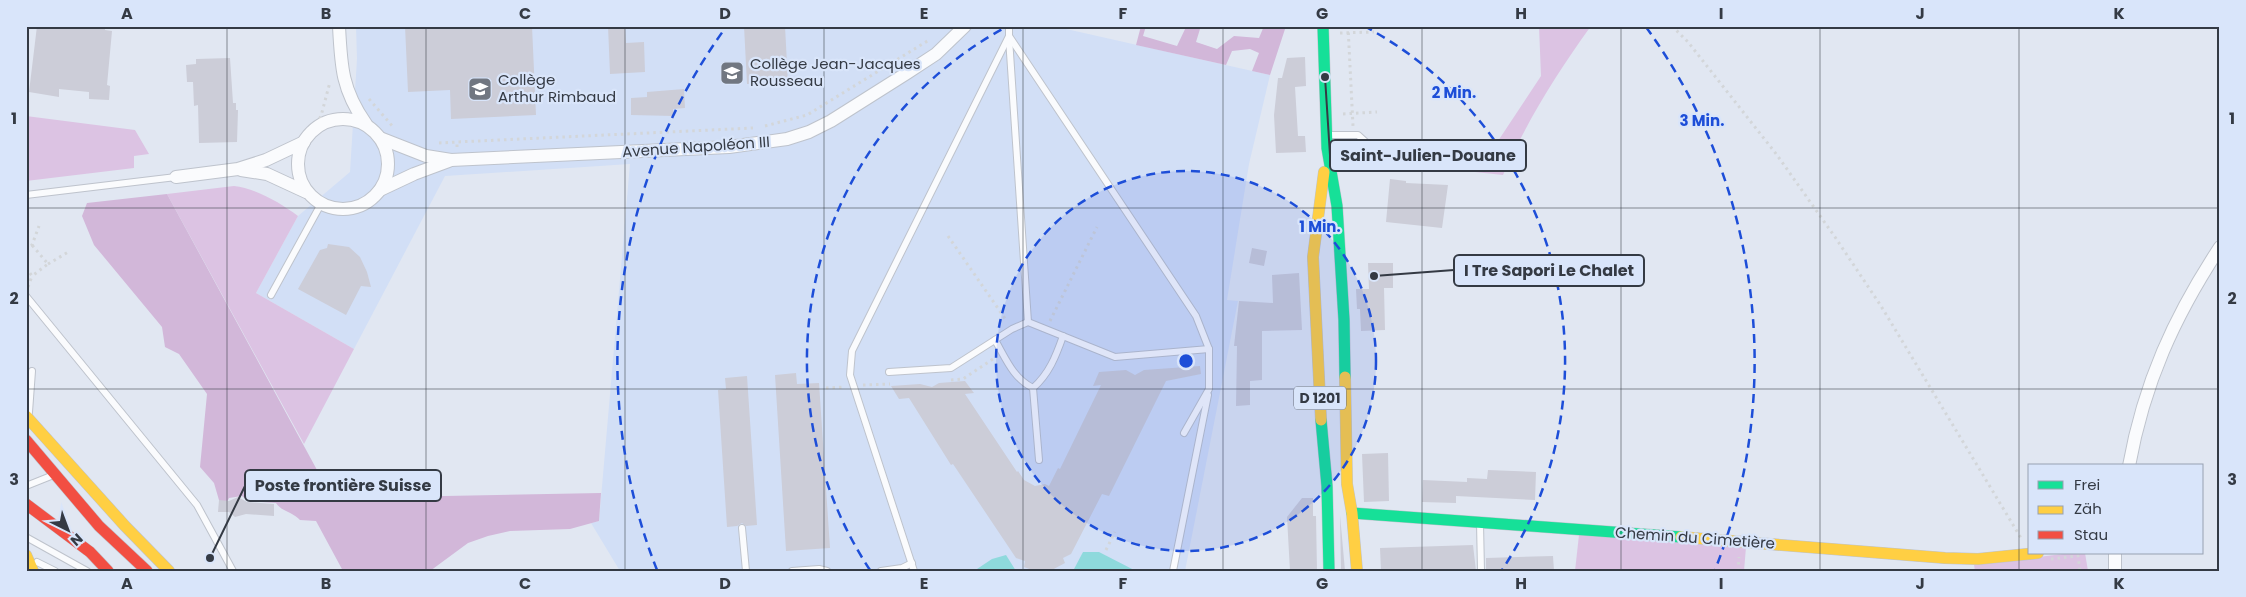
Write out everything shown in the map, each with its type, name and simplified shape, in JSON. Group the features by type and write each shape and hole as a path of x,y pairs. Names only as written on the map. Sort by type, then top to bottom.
{"main road":[{"name":"D 1201","path":"1323,30 1327,148 1313,257 1316,323 1331,351 1346,410 1347,484"},
{"name":"D 1201","path":"1327,148 1338,228 1344,320 1331,351 1322,446 1328,486"},
{"path":"1318,226 1338,228"},
{"path":"27,417 125,526 169,571"},
{"path":"26,440 54,475 130,557 147,571"},
{"path":"1329,571 1328,486 1347,484 1352,513 1357,571"},
{"path":"26,504 43,519 94,554 108,571"},
{"name":"Chemin du Cimetière","path":"1352,513 1480,521 1945,558 1978,559 2028,554"},
{"path":"27,556 33,571"},
{"path":"130,557 137,571"}],"street":[{"path":"238,169 267,174 307,192 321,204 335,209 357,208 370,201 380,190 387,177 389,163 386,150 380,138 366,124 349,97 340,59 339,26"},
{"name":"Avenue Napoléon III","path":"380,138 426,156 454,160 729,147 787,139 809,132 831,121 936,54 965,26"},
{"path":"307,192 301,181 298,169 298,155 304,142 313,130 325,122 340,119 366,124"},
{"path":"176,177 238,169 266,160 304,142"},
{"name":"Avenue Napoléon III","path":"380,190 414,174 454,160"},
{"path":"2129,464 2145,398 2172,328 2220,247"},
{"path":"2114,571 2115,554"}],"lane":[{"path":"1008,26 1028,322"},
{"path":"1009,36 1196,316 1209,349 1209,389 1173,571"},
{"path":"914,571 850,375 852,351 1009,36"},
{"path":"1327,135 1352,134 1366,141 1370,148 1372,159"},
{"path":"26,195 176,177"},
{"path":"272,295 321,204"},
{"path":"26,296 196,505 233,571"},
{"path":"889,372 951,368 1012,329 1028,322 1047,328 1115,357 1209,349"},
{"path":"1033,388 1041,381 1056,358 1063,336"},
{"path":"995,340 1014,373 1022,382 1033,388"},
{"path":"27,417 32,371"},
{"path":"1033,388 1039,460"},
{"path":"1184,433 1209,389"},
{"path":"26,486 54,475"},
{"path":"1480,521 1481,571"},
{"path":"742,528 746,571"},
{"path":"26,537 88,571"},
{"path":"27,556 54,571"},
{"path":"881,571 902,568 912,563"},
{"path":"792,571 819,568 827,571"}],"path":[{"path":"1348,26 1353,114 1352,134"},
{"path":"1672,26 1698,54 1771,148 1835,237 1881,306 2023,540"},
{"path":"1323,30 1348,33 1374,32"},
{"path":"433,143 751,128 781,123 807,115 827,104 936,36"},
{"path":"313,130 321,116 327,98 330,74"},
{"path":"367,97 398,131"},
{"path":"1326,115 1377,112"},
{"path":"454,160 457,142"},
{"path":"26,250 32,245 40,226"},
{"path":"1047,328 1097,227"},
{"path":"948,236 1012,329"},
{"path":"32,245 48,264"},
{"path":"26,268 32,276 70,251"},
{"path":"1106,550 1115,532"}],"shaded area":[{"path":"356,26 1053,26 1270,75 1249,164 1227,300 1238,301 1185,571 620,571 591,523 599,521 630,164 445,176 354,349 256,293 298,216 350,172 357,59"},
{"path":"1141,26 1146,26 1143,36 1177,46 1186,27 1198,26 1200,29 1196,42 1217,49 1234,36 1259,38 1264,26 1286,26 1270,75 1252,71 1259,53 1250,49 1232,51 1226,65 1136,45"},
{"path":"1539,26 1591,26 1543,98 1503,175 1382,162 1380,146 1498,141 1541,76"},
{"path":"26,116 135,130 149,154 134,156 134,168 26,181"},
{"path":"234,186 242,187 268,197 298,216 256,293 354,349 304,444 167,194"},
{"path":"167,194 323,481 341,498 601,493 599,521 570,529 510,531 488,536 468,543 430,571 343,571 316,521 300,520 276,503 248,501 242,496 229,498 224,508 221,507 214,483 200,467 207,394 179,354 165,347 162,327 94,245 82,216 87,203"},
{"path":"1579,535 1746,547 1744,571 1575,571"},
{"path":"2063,554 2085,554 2088,571 1975,571 1974,565"}],"water":[{"path":"1083,552 1099,552 1136,571 1073,571"},
{"path":"1006,555 1016,571 974,571 992,559"}],"building":[{"path":"37,26 105,26 105,30 112,31 107,85 110,86 109,100 89,99 89,92 59,89 59,97 29,92"},
{"path":"405,26 532,26 536,115 451,119 450,90 408,92"},
{"path":"608,26 625,26 626,43 644,42 645,72 610,74"},
{"path":"744,26 785,26 788,83 747,84"},
{"path":"1305,57 1306,86 1295,87 1298,136 1305,136 1306,152 1276,153 1274,115 1278,78 1282,78 1287,58"},
{"path":"230,58 233,103 236,103 236,110 238,110 237,142 199,143 198,105 194,106 193,82 187,82 186,65 196,64 196,59"},
{"path":"684,89 685,108 673,109 674,116 631,115 631,98 647,97 647,92"},
{"path":"1390,179 1406,181 1406,183 1448,185 1442,228 1386,222"},
{"path":"328,244 349,247 360,257 371,287 361,286 346,315 298,289 320,250 327,248"},
{"path":"1252,248 1267,251 1264,266 1249,263"},
{"path":"1368,263 1393,263 1393,288 1384,288 1385,330 1361,331 1360,309 1357,309 1356,289 1369,289"},
{"path":"1299,273 1302,330 1262,331 1262,380 1250,381 1250,405 1236,406 1237,346 1234,346 1239,301 1273,303 1272,275"},
{"path":"1200,366 1201,374 1166,381 1109,496 1102,494 1071,554 1063,558 1065,563 1050,571 1035,571 1024,567 1025,561 1016,558 953,464 951,465 909,398 899,399 891,386 920,384 932,387 939,383 965,381 974,393 965,394 1017,472 1024,480 1035,486 1045,484 1049,486 1058,468 1060,469 1101,385 1093,386 1099,372 1126,370 1135,375 1144,370"},
{"path":"796,373 797,384 819,383 830,548 786,551 775,375"},
{"path":"747,376 757,525 746,526 742,523 737,526 727,527 718,390 726,389 725,378"},
{"path":"1388,453 1389,501 1364,502 1362,454"},
{"path":"1488,470 1536,472 1535,500 1456,496 1456,503 1422,502 1423,480 1467,482 1467,478 1487,479"},
{"path":"238,497 247,502 274,504 274,516 246,514 235,517 229,512 218,512 219,500 229,501"},
{"path":"1302,498 1313,498 1313,516 1316,516 1317,571 1290,571 1287,517"},
{"path":"1340,515 1345,571 1341,571"},
{"path":"1473,545 1476,571 1381,571 1380,548"},
{"path":"1553,556 1554,571 1486,571 1486,558"}],"traffic: fast":[{"path":"1323,26 1327,148 1337,206 1344,320 1345,377"},
{"path":"1321,420 1327,486 1329,571"},
{"path":"1352,513 1681,537"}],"traffic: slow":[{"path":"1321,420 1313,257 1324,172"},
{"path":"1345,377 1347,484 1352,513 1357,571"},
{"path":"26,416 125,526 169,571"},
{"path":"1681,537 1945,558 1978,559 2028,554"},
{"path":"26,555 33,571"}],"traffic: jam":[{"path":"26,440 99,526 147,571"},
{"path":"26,504 90,552 108,571"}],"place":[{"name":"Collège Jean-Jacques Rousseau","path":"732,73"},
{"name":"Saint-Julien-Douane","path":"1325,77"},
{"name":"Collège Arthur Rimbaud","path":"480,89"},
{"name":"I Tre Sapori Le Chalet","path":"1374,276"},
{"name":"Poste frontière Suisse","path":"210,558"}]}
